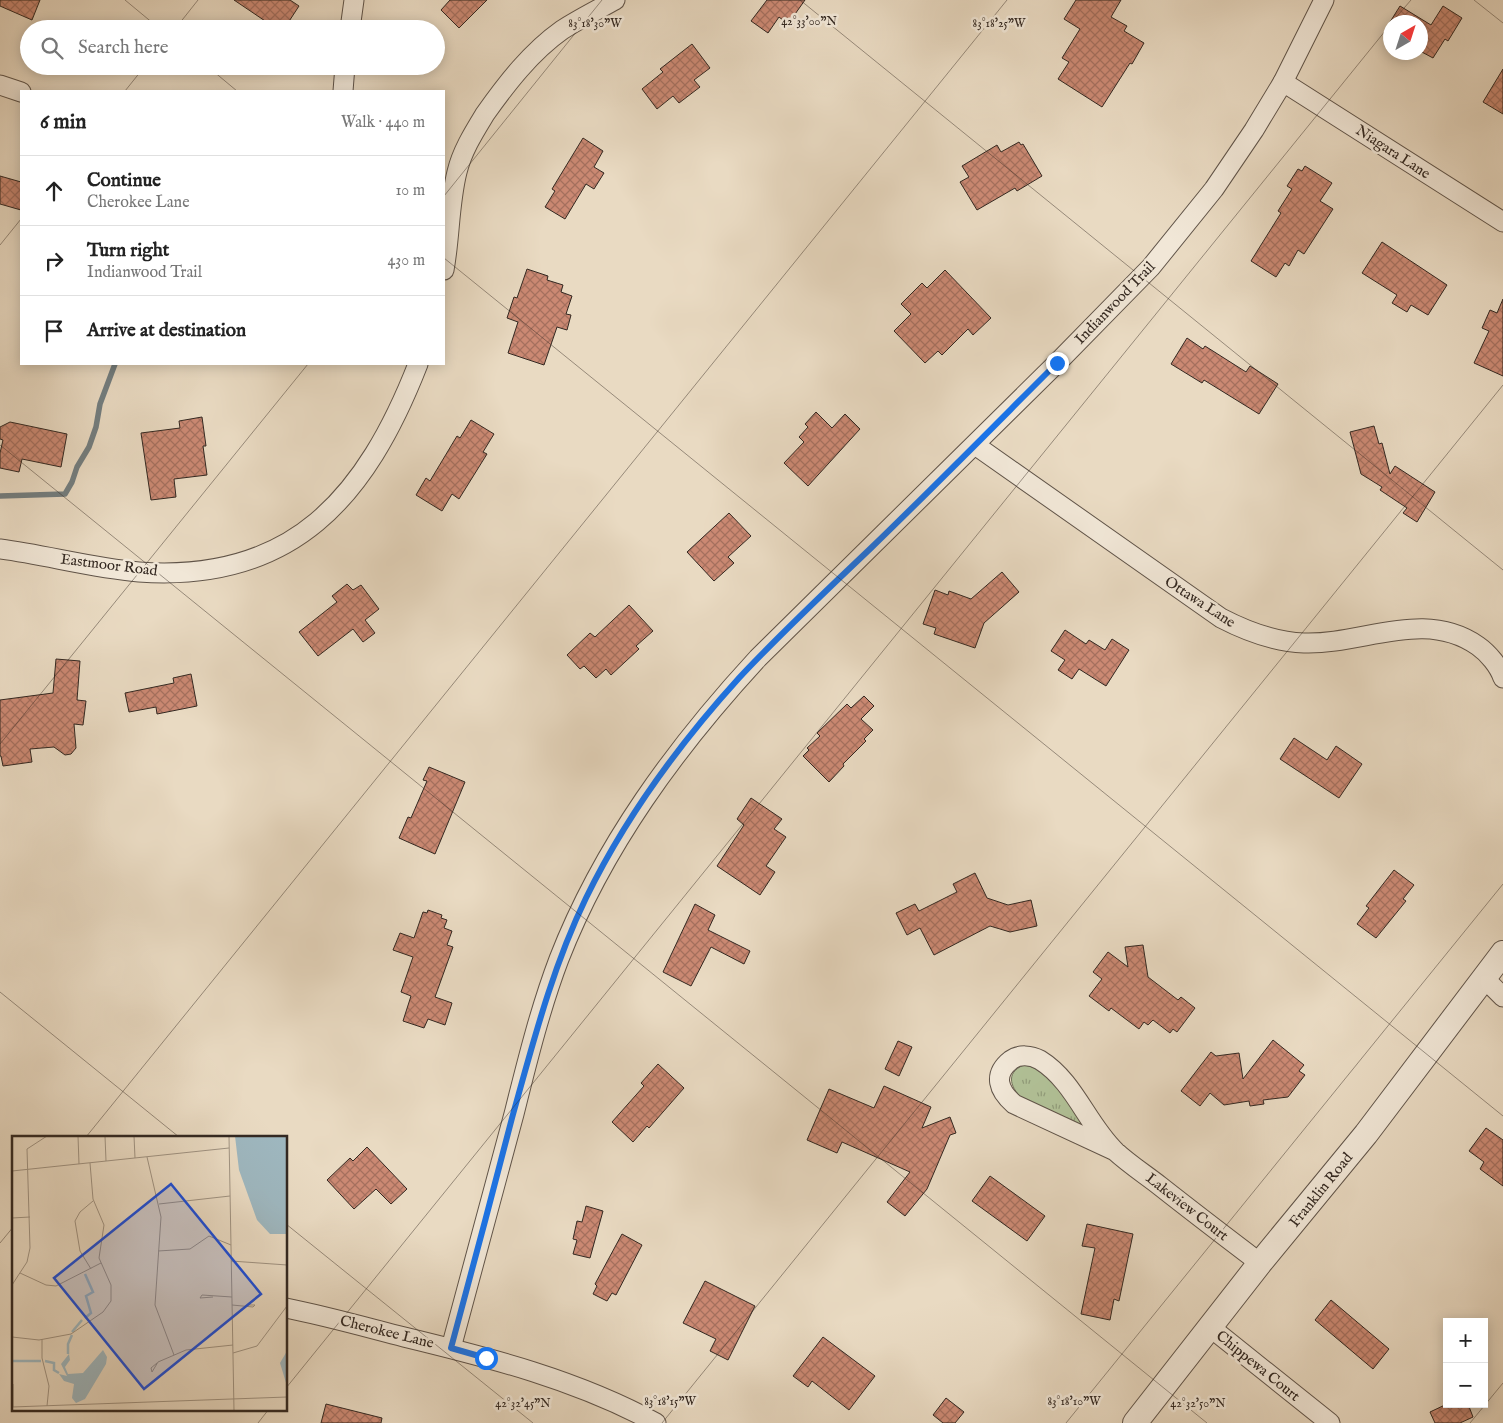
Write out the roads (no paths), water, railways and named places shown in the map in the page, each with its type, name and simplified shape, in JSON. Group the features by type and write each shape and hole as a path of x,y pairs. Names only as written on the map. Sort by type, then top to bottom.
{"street":[{"path":"351,20 354,0"},
{"path":"445,256 451,170 466,148 478,124 517,71 538,50 561,31 581,18 615,0"},
{"name":"Indianwood Trail","path":"451,1348 527,1061 543,1008 573,926 617,841 680,750 737,680 1101,319 1158,259 1214,189 1254,130 1283,82 1324,0"},
{"path":"343,90 345,75"},
{"name":"Niagara Lane","path":"1283,82 1503,222"},
{"path":"0,85 20,92"},
{"name":"Eastmoor Road","path":"0,549 114,569 187,572 227,566 275,549 296,538 317,523 354,485 382,442 400,407 418,365"},
{"name":"Ottawa Lane","path":"975,445 1221,618 1238,626 1284,641 1311,644 1405,629 1434,628 1453,632 1468,639 1482,649 1493,661 1503,678"},
{"name":"Franklin Road","path":"1135,1423 1260,1264 1366,1134 1503,953"},
{"path":"1484,978 1503,997"},
{"name":"Lakeview Court","path":"1115,1151 1062,1080 1040,1060 1027,1056 1013,1058 1002,1070 999,1081 1000,1088 1014,1104 1115,1151 1260,1264"},
{"name":"Cherokee Lane","path":"288,1308 451,1348 544,1374 594,1394 656,1423"},
{"name":"Chippewa Court","path":"1210,1327 1330,1423"}],"waterway":[{"path":"0,496 65,494 72,482 77,467 89,447 96,427 100,404 115,365"}]}
